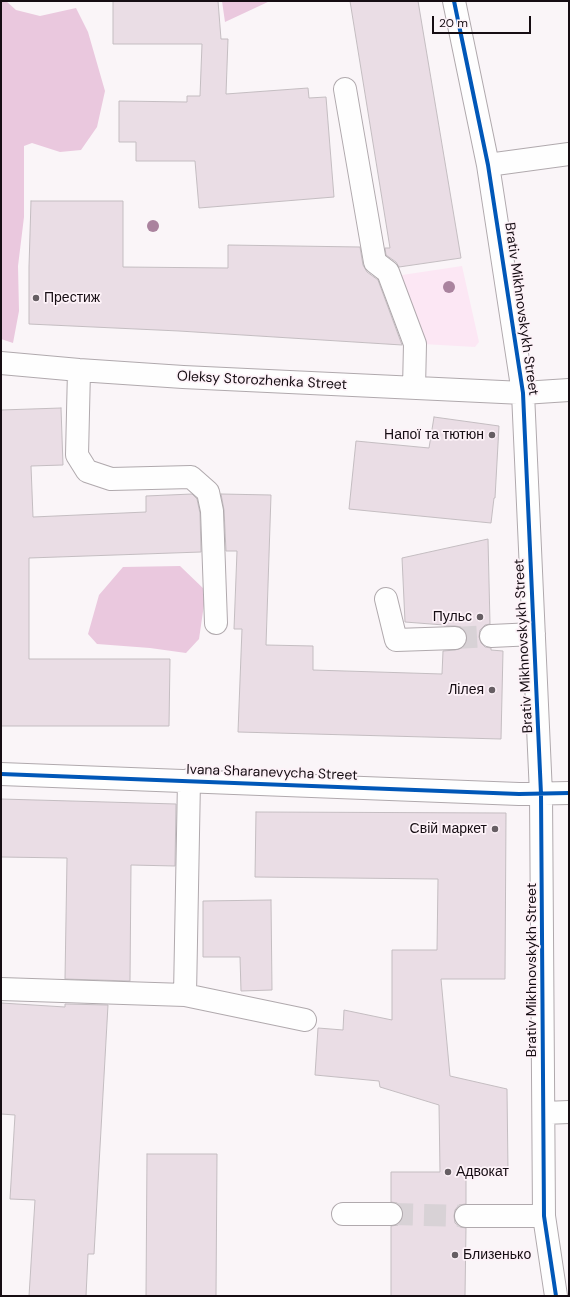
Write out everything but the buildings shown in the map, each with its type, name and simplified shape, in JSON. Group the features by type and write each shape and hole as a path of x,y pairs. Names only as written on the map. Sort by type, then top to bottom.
{"street":[{"name":"Brativ Mikhnovskykh Street","path":"454,1 488,165 523,393 541,794 544,1216 556,1296"},
{"path":"345,89 375,262 388,272 415,344 414,388"},
{"path":"488,165 569,154"},
{"name":"Oleksy Storozhenka Street","path":"1,363 183,377 414,388 523,393 569,390"},
{"path":"80,370 77,456 87,471 111,479 191,478 208,492 212,511 216,623"},
{"path":"386,599 396,640 455,638"},
{"path":"490,636 534,634"},
{"name":"Ivana Sharanevycha Street","path":"1,774 541,794 569,793"},
{"path":"185,995 189,780"},
{"path":"1,989 185,995 305,1020"},
{"path":"544,1112 569,1112"},
{"path":"343,1214 391,1214"},
{"path":"466,1216 544,1216"}],"shaded area":[{"path":"1,1 6,1 16,10 40,16 76,8 88,32 105,91 97,127 81,150 60,152 32,143 24,146 24,217 18,266 19,311 13,343 1,339"},
{"path":"222,1 270,1 225,22"},
{"path":"462,266 479,342 475,347 423,344 403,285 402,275"},
{"path":"180,566 206,591 199,639 186,653 150,648 97,644 88,634 99,595 123,567"}],"tunnel":[{"path":"455,638 491,636"},
{"path":"391,1214 466,1216"}],"cycle path":[{"path":"454,1 488,165 523,393 541,794 544,1216 556,1296"},
{"path":"1,774 519,794 569,793"}],"place":[{"name":"Престиж","path":"36,298"},
{"name":"Напої та тютюн","path":"492,435"},
{"name":"Пульс","path":"480,617"},
{"name":"Лілея","path":"492,690"},
{"name":"Свій маркет","path":"495,829"},
{"name":"Адвокат","path":"448,1172"},
{"name":"Близенько","path":"455,1255"}]}
